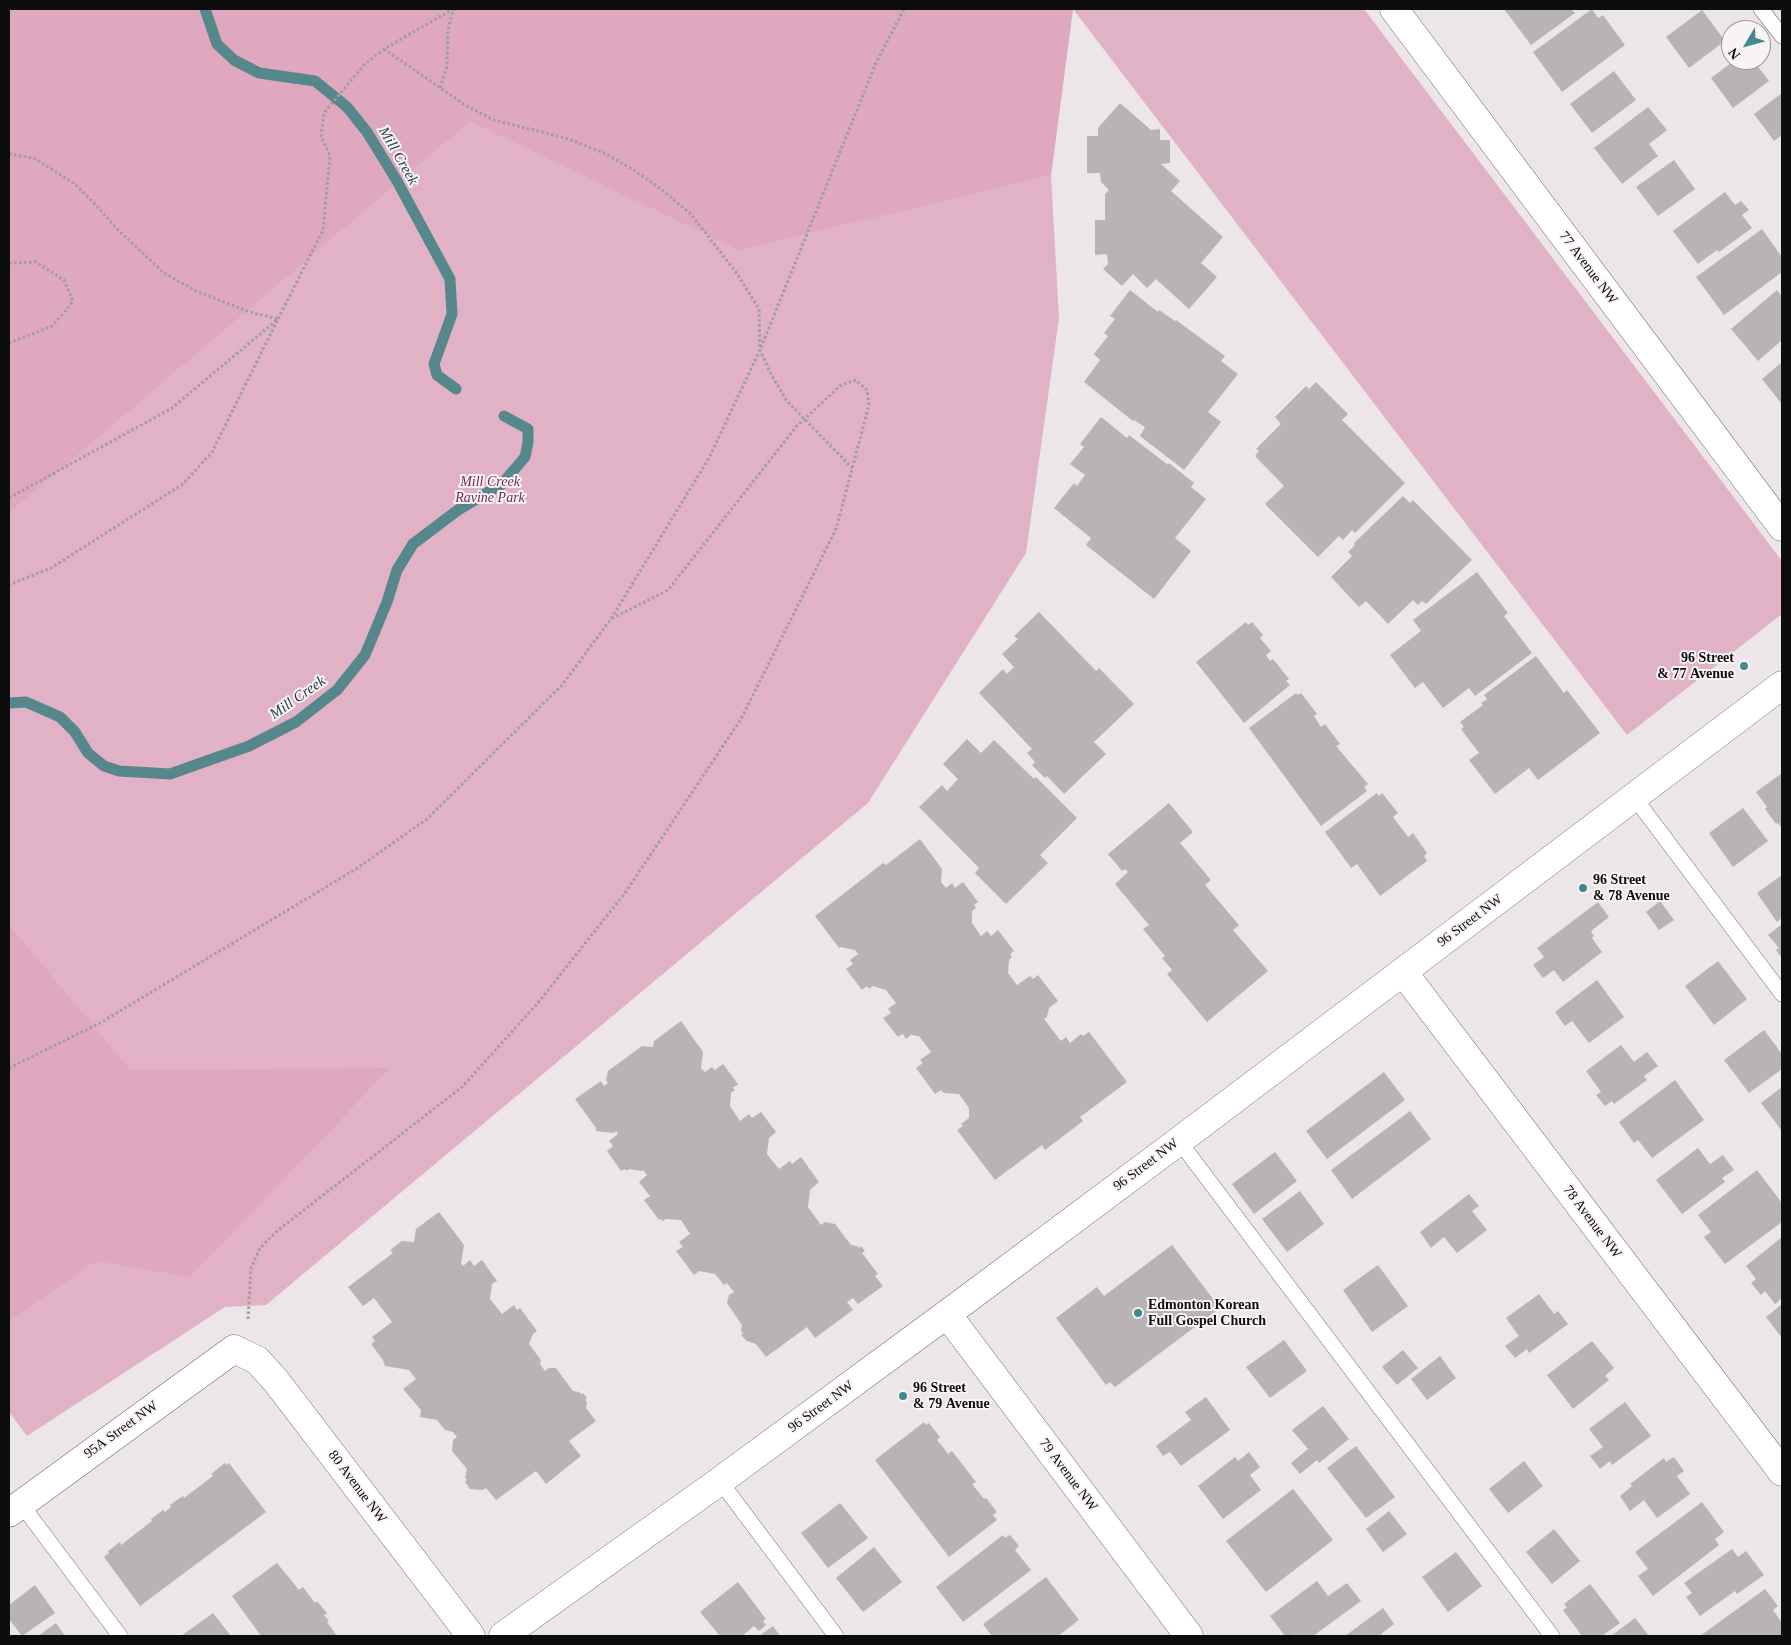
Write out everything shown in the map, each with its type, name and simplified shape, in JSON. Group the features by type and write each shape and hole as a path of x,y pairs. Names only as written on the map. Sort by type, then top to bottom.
{"street":[{"name":"77 Avenue NW","path":"1394,9 1782,527"},
{"name":"96 Street NW","path":"504,1636 720,1481 947,1314 1782,685"},
{"name":"78 Avenue NW","path":"1403,972 1782,1472"},
{"name":"79 Avenue NW","path":"947,1314 1189,1636"},
{"name":"95A Street NW","path":"15,1509 234,1349"},
{"name":"80 Avenue NW","path":"234,1349 257,1360 276,1381 471,1636"}],"lane":[{"path":"1761,9 1782,36"},
{"path":"1634,798 1782,994"},
{"path":"1179,1141 1552,1636"},
{"path":"720,1481 836,1636"},
{"path":"15,1509 120,1636"}],"path":[{"path":"440,88 447,68 448,30 454,9"},
{"path":"9,585 51,568 183,484 212,452 323,230 330,156 321,136 324,113 364,65 384,49 454,9"},
{"path":"9,1068 100,1023 356,869 427,819 562,685 611,619 709,458 760,350 876,63 904,9"},
{"path":"384,49 465,105 494,120 569,139 604,153 661,189 691,214 738,275 759,309 760,350 772,376 787,401 852,468"},
{"path":"9,154 34,158 75,184 116,228 164,273 198,292 250,312 278,319"},
{"path":"9,263 36,262 64,280 73,302 52,326 9,343"},
{"path":"9,498 172,408 278,319"},
{"path":"234,1349 248,1320 252,1268 260,1248 277,1230 462,1087 537,1004 625,893 741,719 836,530 869,405 867,390 856,380 841,385 796,427 668,590 611,619"}],"green space":[{"name":"Mill Creek Ravine Park","path":"9,9 1073,9 1051,175 1059,318 1026,553 868,803 266,1305 225,1307 27,1436 9,1412"},
{"path":"1073,9 1364,9 1782,561 1782,614 1627,735"}],"shaded area":[{"path":"9,9 1073,9 1051,175 739,250 470,121 9,513"},
{"path":"9,925 130,1070 390,1068 190,1277 96,1261 9,1321"}],"building":[{"path":"1504,9 1571,9 1575,13 1531,45"},
{"path":"1592,9 1598,18 1603,15 1625,45 1562,92 1533,52"},
{"path":"1702,10 1721,36 1721,44 1689,68 1666,37"},
{"path":"1722,70 1761,70 1769,81 1733,108 1711,78"},
{"path":"1614,71 1636,100 1592,133 1570,104"},
{"path":"1782,93 1782,135 1774,141 1754,114"},
{"path":"1120,103 1151,130 1160,129 1160,140 1170,140 1170,163 1161,164 1180,181 1171,191 1223,237 1201,263 1217,277 1189,309 1156,279 1147,288 1133,274 1122,286 1103,269 1108,264 1107,254 1095,255 1095,220 1105,220 1105,194 1109,190 1101,182 1100,173 1087,173 1087,136 1098,136 1098,128"},
{"path":"1648,107 1667,130 1649,144 1658,156 1622,184 1594,148"},
{"path":"1674,160 1695,189 1658,216 1636,187"},
{"path":"1725,192 1735,205 1741,201 1749,210 1742,215 1752,228 1719,252 1717,250 1698,264 1673,231"},
{"path":"1762,229 1782,257 1782,272 1724,315 1696,277"},
{"path":"1130,290 1158,312 1159,310 1176,320 1225,356 1221,361 1238,374 1208,412 1221,422 1184,470 1140,436 1145,427 1133,421 1084,382 1100,360 1094,354 1108,336 1104,333 1115,319 1110,316"},
{"path":"1777,290 1782,296 1782,340 1758,361 1731,329"},
{"path":"1782,362 1782,402 1781,403 1762,379"},
{"path":"1316,382 1348,414 1342,420 1405,483 1355,533 1352,530 1343,540 1339,536 1318,557 1265,504 1284,486 1255,456 1259,451 1256,449 1281,424 1275,417 1306,386 1309,389"},
{"path":"1101,417 1127,438 1129,435 1168,465 1169,463 1194,483 1191,487 1206,499 1175,538 1191,551 1154,599 1086,545 1091,538 1054,508 1074,483 1077,486 1085,475 1070,464 1084,447 1080,444"},
{"path":"1403,496 1410,503 1413,500 1472,560 1426,604 1422,601 1418,605 1413,600 1388,624 1366,601 1359,607 1331,577 1352,556 1348,552 1355,545 1354,543"},
{"path":"1477,572 1508,613 1504,616 1532,653 1475,696 1469,688 1443,708 1423,682 1415,688 1390,655 1421,631 1413,620"},
{"path":"1039,612 1096,671 1099,668 1134,704 1094,742 1106,754 1064,794 1047,776 1045,778 1032,765 1035,762 1027,753 1032,749 979,693 1003,669 1007,674 1014,667 1002,654 1018,639 1014,636"},
{"path":"1246,622 1248,625 1252,622 1263,635 1260,638 1271,651 1266,655 1270,661 1273,659 1289,679 1286,681 1290,685 1244,723 1196,662"},
{"path":"1536,656 1564,693 1567,690 1600,733 1538,780 1529,768 1495,794 1469,760 1479,753 1461,729 1464,727 1460,722 1483,705 1481,703 1487,699 1484,695"},
{"path":"1296,693 1298,695 1301,693 1317,714 1314,716 1321,727 1325,724 1340,744 1336,746 1368,784 1364,787 1367,791 1321,826 1249,728"},
{"path":"967,739 981,753 994,740 1034,779 1036,777 1077,818 1040,855 1048,863 1006,904 975,873 979,868 919,807 942,785 947,791 958,779 943,764"},
{"path":"1782,773 1782,828 1778,823 1776,824 1765,809 1767,807 1756,792"},
{"path":"1377,793 1379,796 1382,793 1398,813 1393,817 1408,837 1413,833 1427,853 1424,856 1427,861 1380,896 1357,864 1351,868 1325,832"},
{"path":"1169,803 1193,832 1180,843 1211,880 1205,885 1239,925 1233,930 1268,971 1207,1022 1167,974 1172,970 1162,958 1165,956 1143,929 1149,925 1115,884 1128,872 1125,869 1122,871 1108,854"},
{"path":"1743,808 1768,841 1733,867 1709,833"},
{"path":"920,839 942,869 941,882 946,888 952,883 955,888 963,882 978,902 974,905 976,908 972,911 972,923 981,936 987,931 991,936 998,930 1014,951 1010,954 1012,957 1009,960 1008,973 1017,985 1030,976 1033,979 1038,975 1058,1001 1049,1008 1047,1017 1044,1019 1061,1041 1066,1037 1070,1043 1081,1034 1083,1036 1089,1032 1127,1082 1080,1117 1083,1121 1045,1150 1042,1145 995,1180 957,1130 969,1118 969,1108 959,1094 944,1093 941,1090 935,1094 916,1068 923,1063 920,1060 931,1052 919,1036 911,1035 906,1039 903,1034 898,1037 883,1018 891,1013 888,1009 896,1003 886,990 873,986 869,989 867,986 862,990 846,969 853,964 850,960 858,954 855,950 839,948 815,916 883,863 886,865"},
{"path":"1782,875 1782,918 1777,922 1757,893"},
{"path":"1660,901 1674,920 1659,930 1646,912"},
{"path":"1598,902 1609,917 1591,931 1594,936 1592,938 1602,952 1563,982 1554,970 1543,978 1533,965 1544,957 1537,948"},
{"path":"1782,924 1782,958 1776,950 1779,948 1768,935"},
{"path":"1718,961 1747,999 1714,1025 1685,986"},
{"path":"1597,980 1624,1017 1589,1043 1572,1021 1565,1026 1555,1012"},
{"path":"681,1021 703,1052 701,1068 705,1072 712,1067 715,1070 723,1064 738,1084 731,1093 730,1106 740,1121 749,1114 752,1118 761,1112 776,1132 769,1138 767,1154 779,1169 790,1161 792,1164 801,1157 819,1182 810,1190 808,1207 821,1225 825,1222 835,1224 851,1245 859,1248 861,1246 865,1251 862,1253 878,1274 875,1276 883,1286 858,1304 853,1298 847,1302 853,1310 815,1338 807,1327 766,1357 756,1344 747,1341 741,1335 743,1333 741,1331 742,1325 727,1303 729,1295 734,1292 727,1283 724,1285 715,1274 699,1271 694,1275 676,1251 683,1247 679,1242 690,1234 681,1220 659,1220 644,1200 650,1196 639,1182 647,1175 643,1170 629,1169 627,1171 625,1169 621,1171 607,1151 613,1146 609,1141 618,1134 616,1131 614,1133 596,1131 596,1128 575,1099 601,1081 604,1086 608,1083 606,1080 608,1071 642,1046 653,1047 654,1041"},
{"path":"1764,1030 1782,1054 1782,1069 1749,1093 1724,1060"},
{"path":"1621,1045 1634,1062 1647,1052 1658,1066 1644,1076 1647,1080 1614,1104 1612,1101 1605,1106 1596,1095 1601,1092 1586,1071"},
{"path":"1384,1072 1405,1100 1327,1159 1306,1131"},
{"path":"1675,1080 1704,1120 1652,1158 1638,1140 1634,1143 1619,1122"},
{"path":"1782,1087 1782,1131 1761,1103"},
{"path":"1410,1111 1431,1139 1352,1199 1331,1170"},
{"path":"1698,1148 1710,1164 1723,1155 1734,1170 1722,1178 1725,1182 1682,1214 1656,1180"},
{"path":"1275,1152 1297,1181 1254,1214 1232,1184"},
{"path":"1757,1170 1782,1203 1782,1222 1725,1264 1704,1237 1711,1232 1698,1215"},
{"path":"1300,1191 1324,1224 1287,1252 1262,1219"},
{"path":"1469,1194 1479,1206 1472,1211 1487,1230 1457,1253 1444,1237 1431,1248 1420,1232"},
{"path":"439,1212 464,1245 461,1263 463,1266 470,1260 474,1266 482,1260 497,1281 492,1284 490,1299 502,1314 514,1305 517,1310 520,1308 537,1331 533,1334 529,1344 541,1360 540,1364 545,1371 549,1368 556,1368 573,1391 583,1393 587,1398 585,1400 587,1402 586,1408 596,1421 569,1441 581,1456 546,1484 536,1471 496,1500 486,1488 483,1490 470,1489 465,1482 467,1480 465,1478 467,1469 452,1451 453,1440 457,1437 453,1432 445,1430 437,1420 420,1417 421,1410 403,1389 416,1379 409,1370 385,1366 383,1360 371,1344 375,1341 372,1337 392,1322 374,1298 363,1306 348,1287 393,1253 390,1250 402,1241 414,1242 416,1229"},
{"path":"1782,1237 1782,1298 1775,1304 1765,1291 1761,1295 1751,1283 1756,1279 1746,1266"},
{"name":"Edmonton Korean Full Gospel Church","path":"1172,1245 1220,1308 1115,1387 1110,1382 1106,1385 1056,1318 1097,1287 1104,1296"},
{"path":"1378,1265 1408,1306 1372,1332 1343,1290"},
{"path":"1539,1294 1554,1314 1558,1311 1568,1324 1529,1353 1527,1349 1515,1358 1505,1346 1519,1336 1506,1318"},
{"path":"1782,1304 1782,1338 1766,1317"},
{"path":"1284,1340 1307,1371 1270,1398 1246,1367"},
{"path":"1592,1341 1614,1368 1605,1376 1609,1380 1573,1409 1547,1375"},
{"path":"1403,1350 1418,1368 1397,1385 1382,1367"},
{"path":"1440,1356 1456,1378 1427,1400 1411,1379"},
{"path":"1206,1397 1230,1430 1181,1466 1170,1452 1163,1456 1156,1446 1191,1420 1185,1412"},
{"path":"1625,1402 1651,1436 1612,1465 1610,1461 1600,1469 1590,1456 1603,1447 1589,1429"},
{"path":"1323,1406 1349,1439 1319,1463 1317,1460 1300,1474 1291,1463 1308,1449 1292,1430"},
{"path":"924,1422 926,1425 929,1423 940,1437 937,1440 948,1454 952,1451 976,1482 972,1484 997,1512 993,1515 997,1520 949,1557 875,1460"},
{"path":"1356,1446 1395,1497 1366,1518 1327,1468"},
{"path":"1249,1452 1260,1467 1250,1475 1261,1490 1223,1519 1198,1486 1235,1457 1238,1461"},
{"path":"1674,1457 1684,1471 1677,1476 1690,1494 1657,1518 1644,1500 1630,1511 1620,1496 1632,1486 1630,1484 1664,1458 1666,1462"},
{"path":"1524,1461 1543,1486 1508,1513 1489,1489"},
{"path":"225,1463 227,1465 229,1463 266,1512 140,1606 104,1557 109,1553 108,1551 120,1542 121,1545 163,1510 165,1512 171,1507 170,1505 183,1496 184,1498 213,1476 211,1474"},
{"path":"1293,1489 1333,1540 1266,1592 1226,1541"},
{"path":"1702,1502 1724,1532 1715,1539 1719,1545 1653,1596 1638,1576 1648,1569 1635,1552"},
{"path":"840,1503 868,1538 828,1568 801,1533"},
{"path":"1389,1511 1407,1534 1383,1552 1366,1529"},
{"path":"1554,1529 1580,1561 1552,1584 1526,1552"},
{"path":"1003,1535 1005,1538 1010,1535 1019,1546 1015,1550 1031,1570 963,1622 936,1587"},
{"path":"874,1547 902,1582 863,1612 836,1578"},
{"path":"1732,1549 1738,1557 1746,1551 1764,1575 1737,1594 1735,1591 1700,1616 1686,1597 1692,1593 1684,1583"},
{"path":"1456,1552 1482,1586 1448,1612 1422,1577"},
{"path":"277,1563 299,1590 303,1587 315,1603 317,1601 327,1613 324,1615 329,1621 327,1622 337,1636 261,1636 232,1596"},
{"path":"1046,1577 1079,1620 1058,1636 992,1636 983,1624"},
{"path":"1317,1581 1328,1596 1347,1583 1361,1601 1313,1636 1296,1636 1294,1634 1285,1636 1270,1616"},
{"path":"738,1582 766,1619 763,1621 766,1625 759,1631 754,1626 742,1636 720,1636 700,1612"},
{"path":"1590,1584 1620,1623 1602,1636 1582,1636 1563,1610 1567,1607 1564,1604"},
{"path":"35,1585 55,1613 22,1636 9,1619 9,1605"},
{"path":"1765,1589 1778,1606 1773,1610 1782,1623 1782,1636 1700,1636"},
{"path":"1383,1608 1394,1624 1381,1634 1383,1636 1345,1636"},
{"path":"213,1613 231,1636 181,1636"},
{"path":"1635,1618 1649,1636 1611,1636"},
{"path":"56,1623 65,1636 38,1636"},
{"path":"773,1626 780,1636 759,1636"}],"waterway":[{"name":"Mill Creek","path":"205,9 217,44 234,60 259,73 315,81 347,107 367,132 397,181 450,279 452,314 434,364 437,375 456,389"},
{"name":"Mill Creek","path":"9,703 26,702 60,717 75,732 88,753 104,766 119,771 170,774 249,746 296,722 337,690 365,655 387,602 397,570 413,544 458,510 502,484 525,457 528,429 504,416"}],"place":[{"name":"96 Street & 77 Avenue","path":"1744,666"},
{"name":"96 Street & 78 Avenue","path":"1583,888"},
{"name":"Edmonton Korean Full Gospel Church","path":"1138,1313"},
{"name":"96 Street & 79 Avenue","path":"903,1396"}]}
